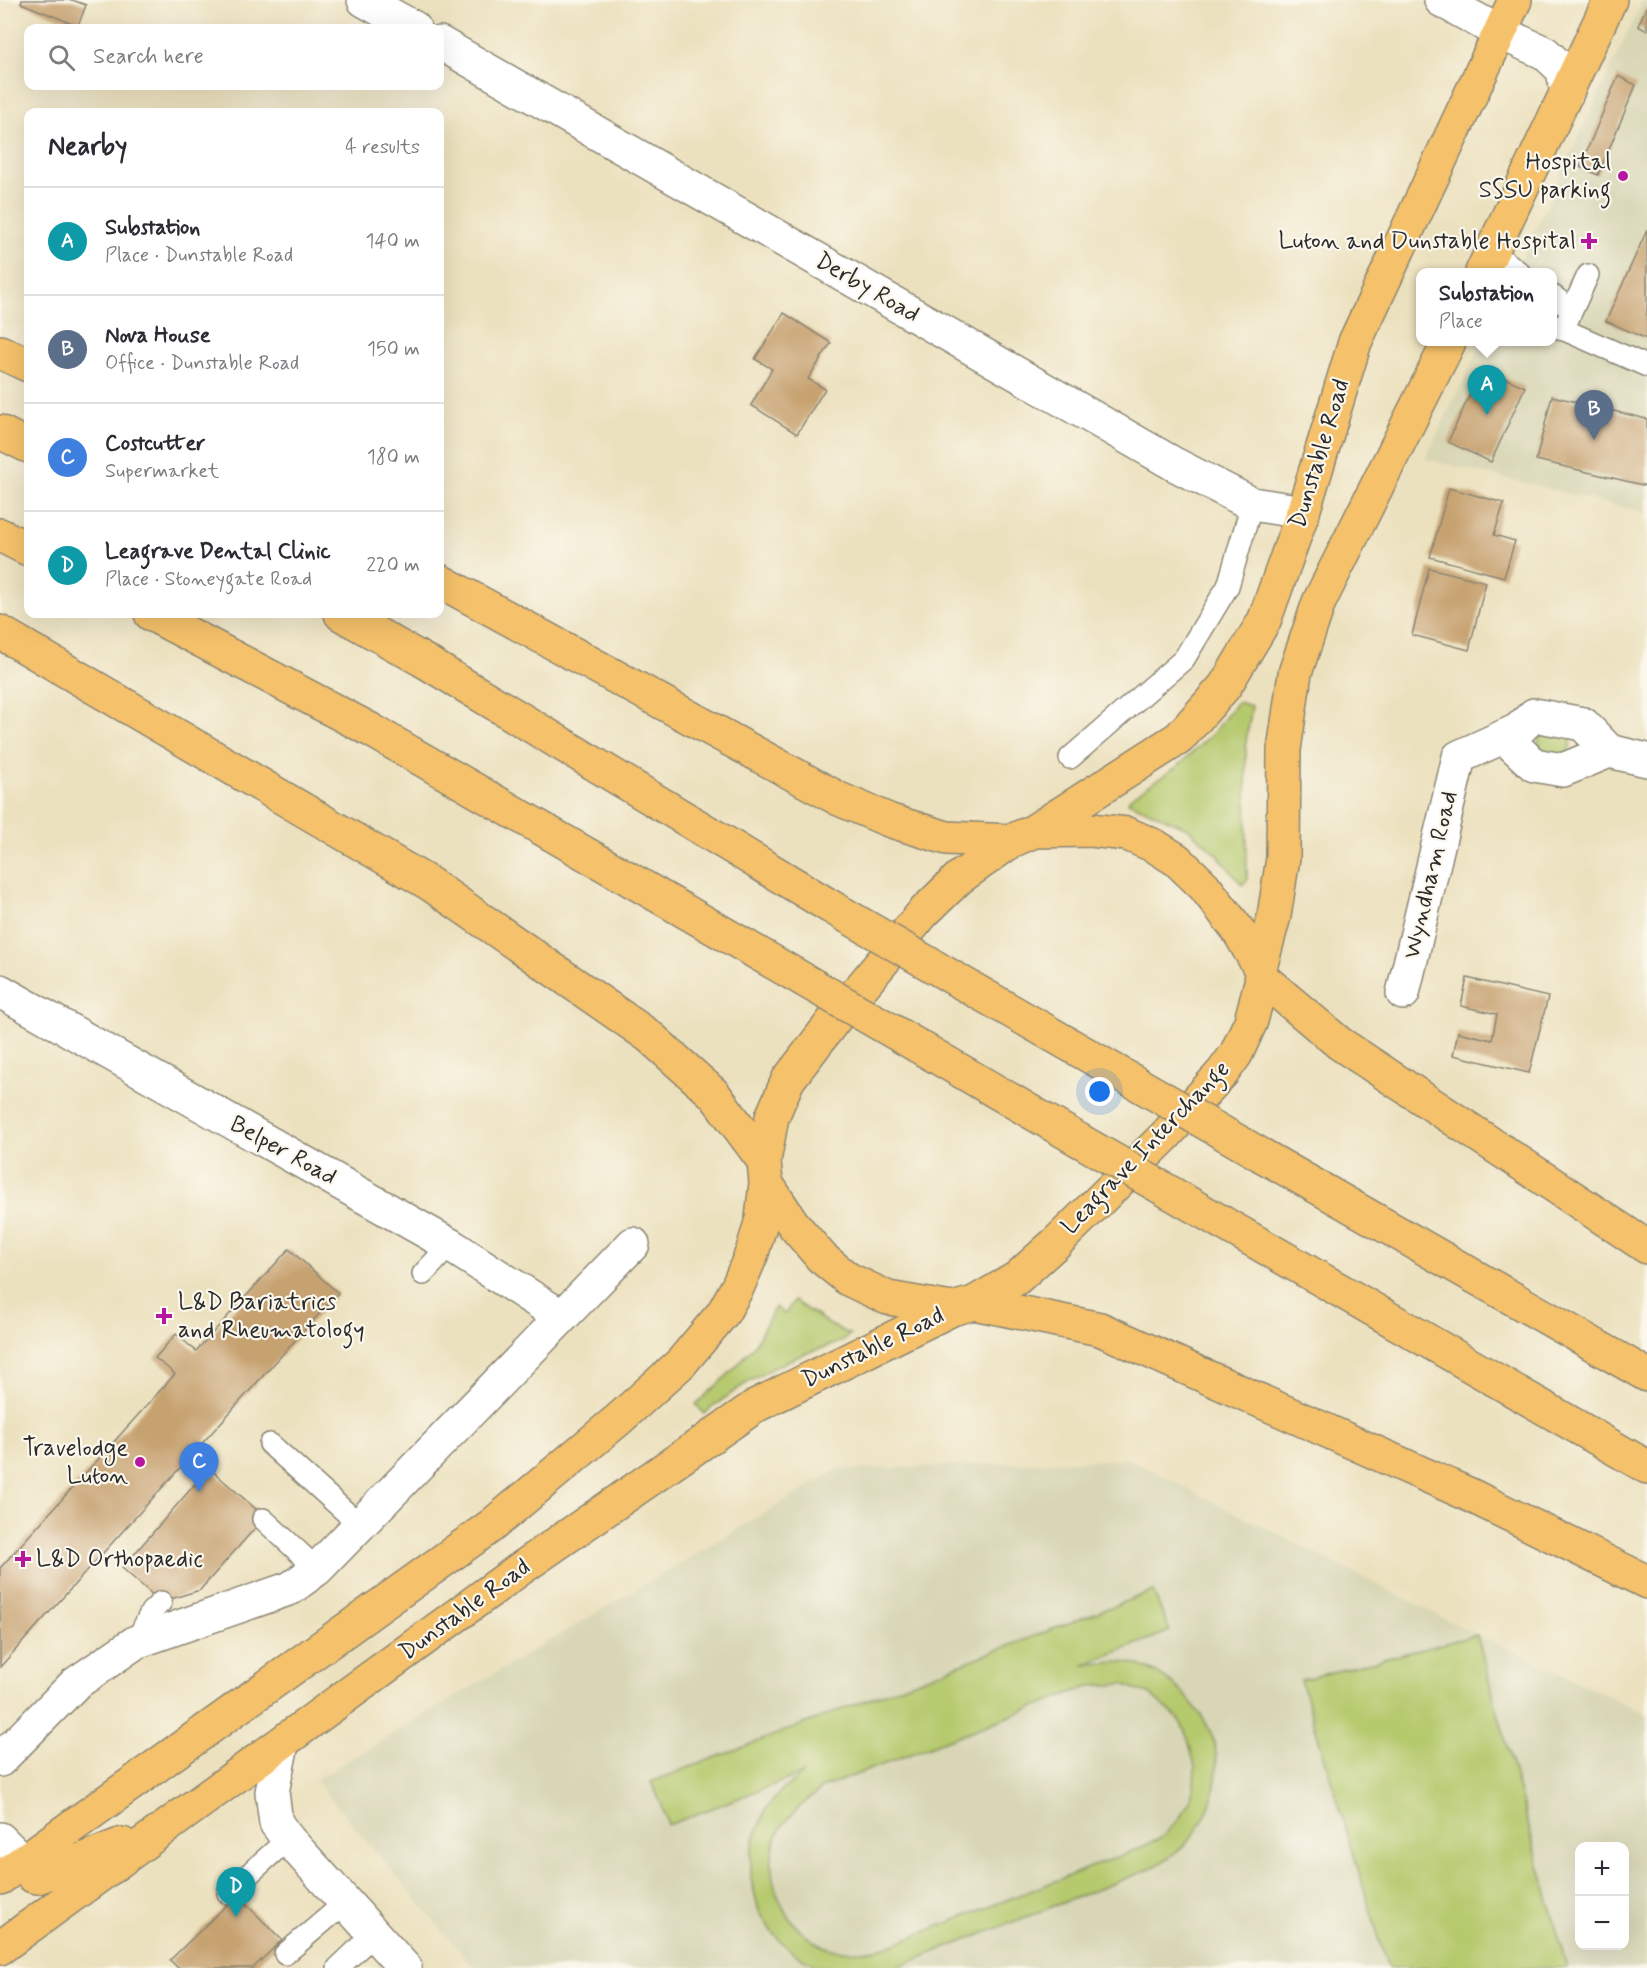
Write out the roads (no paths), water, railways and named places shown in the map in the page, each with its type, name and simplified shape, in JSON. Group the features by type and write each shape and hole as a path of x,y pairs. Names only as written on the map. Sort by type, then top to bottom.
{"main road":[{"name":"Dunstable Road","path":"1022,836 1179,738 1225,687 1264,621 1303,512 1355,342 1515,0"},
{"path":"1487,262 1610,0"},
{"path":"1261,973 1274,916 1283,858 1284,750 1295,673 1320,602 1447,346"},
{"path":"0,352 24,363"},
{"path":"0,432 24,444"},
{"path":"0,535 24,547"},
{"path":"444,583 839,800 891,821 947,838 1022,836 1090,830 1127,834 1155,846 1177,860 1204,886 1238,930 1261,973 1339,1043 1647,1247"},
{"path":"160,618 371,730 1647,1467"},
{"path":"348,618 421,659 957,980 1647,1375"},
{"path":"0,632 440,891 649,1036 714,1094 765,1172 794,1224 822,1258 848,1279 888,1298 963,1306 1100,1329 1470,1495 1647,1582"},
{"path":"162,1828 38,1877 8,1860 215,1725 491,1526 619,1419 681,1363 723,1313 752,1253 762,1219 772,1117 788,1080 922,913 959,878 1022,836"},
{"name":"Leagrave Interchange","path":"963,1306 1017,1278 1056,1243 1164,1137 1223,1072 1236,1054 1251,1021 1261,973"},
{"name":"Dunstable Road","path":"0,1948 520,1569 757,1405 963,1306"}],"street":[{"path":"364,0 407,24"},
{"path":"1441,0 1499,32 1545,53 1563,70 1567,93"},
{"name":"Derby Road","path":"444,45 1174,464 1252,504 1303,512"},
{"path":"1609,751 1563,770 1534,765 1504,737 1518,730 1534,715 1583,724 1609,751 1647,760"},
{"name":"Wyndham Road","path":"1403,993 1459,758 1504,737"},
{"name":"Belper Road","path":"0,991 450,1245 562,1317"},
{"path":"0,1760 75,1684 136,1642 291,1588 317,1569 633,1244"},
{"path":"282,1744 272,1792 276,1823 405,1968"}],"lane":[{"path":"1487,262 1504,268"},
{"path":"1588,275 1572,310 1558,328 1647,366"},
{"path":"1557,299 1572,310"},
{"path":"1070,758 1184,659 1228,586 1252,504"},
{"path":"423,1274 450,1245"},
{"path":"270,1444 360,1525"},
{"path":"263,1519 317,1569"},
{"path":"136,1642 151,1612 161,1602"},
{"path":"228,1893 288,1839"},
{"path":"285,1954 346,1902"},
{"path":"338,1968 375,1933"}],"place":[{"name":"Hospital SSSU parking","path":"1623,176"},
{"name":"Luton and Dunstable Hospital","path":"1589,241"},
{"name":"Substation","path":"1487,415"},
{"name":"Nova House","path":"1594,440"},
{"name":"L&D Bariatrics and Rheumatology","path":"164,1316"},
{"name":"Travelodge Luton","path":"140,1462"},
{"name":"Costcutter","path":"199,1492"},
{"name":"L&D Orthopaedic","path":"23,1559"},
{"name":"Leagrave Dental Clinic","path":"236,1917"}]}
